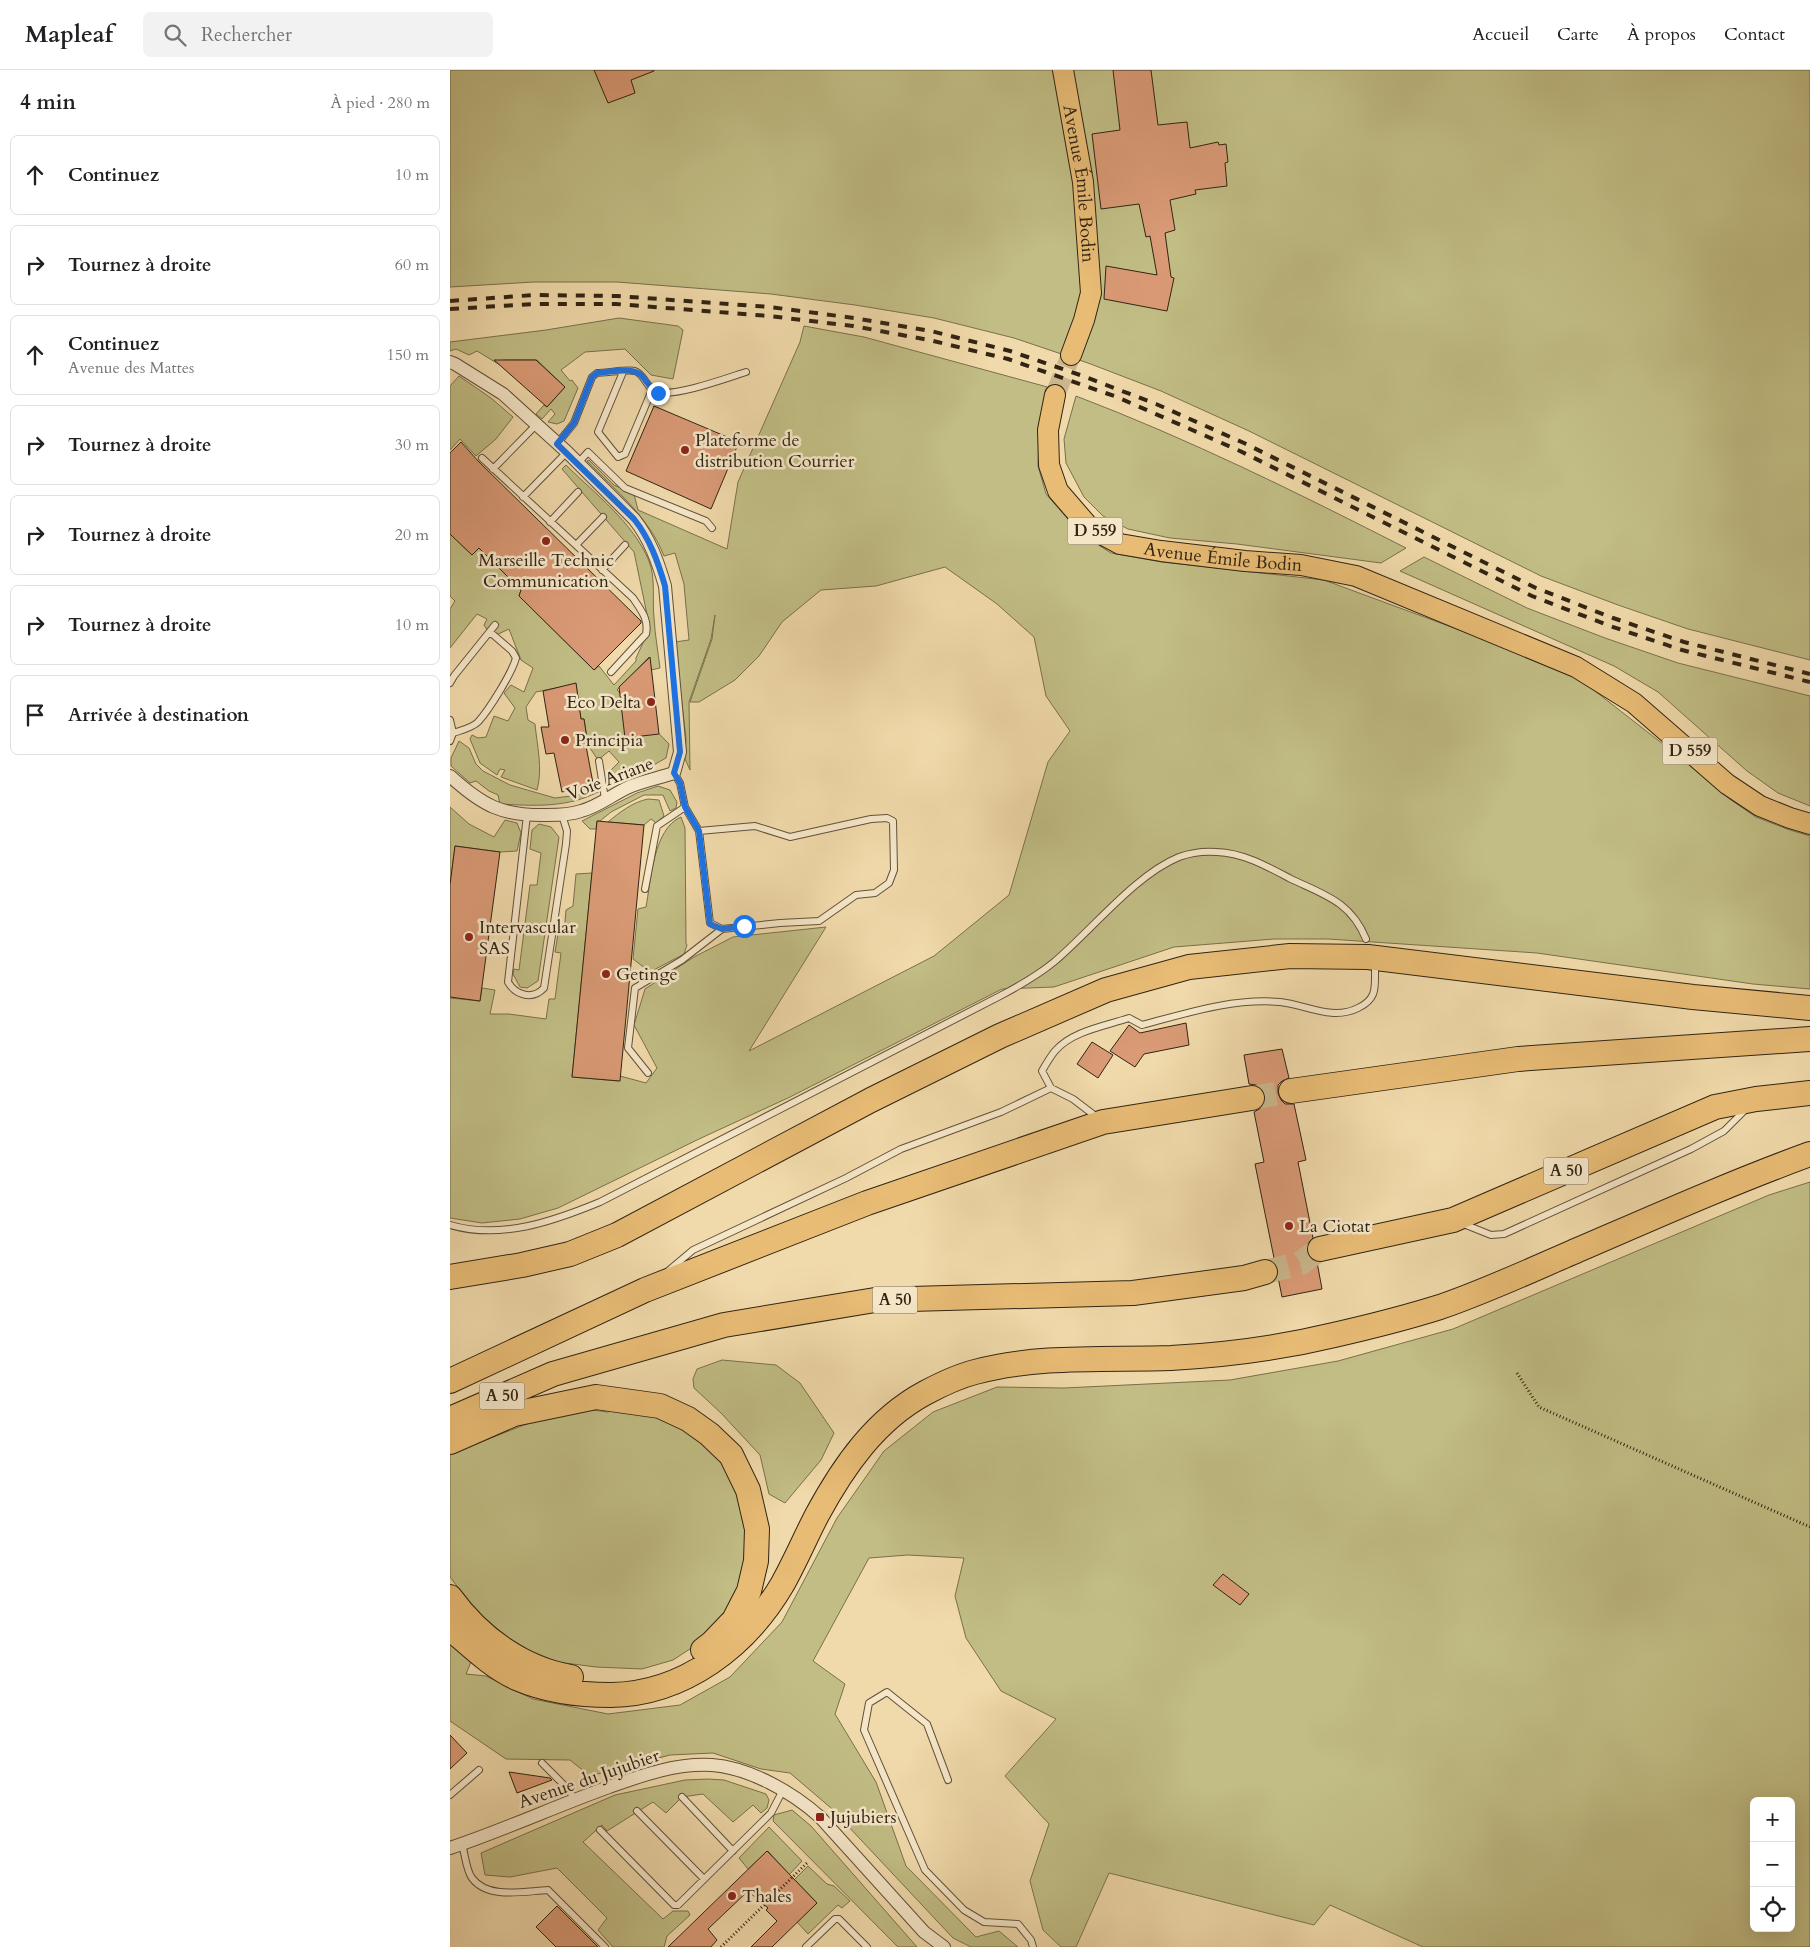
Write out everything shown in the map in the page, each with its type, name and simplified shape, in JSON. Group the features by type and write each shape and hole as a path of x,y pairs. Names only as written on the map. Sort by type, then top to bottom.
{"highway":[{"path":"450,1278 570,1254 617,1234 871,1100 1000,1036 1106,990 1189,967 1290,956 1368,958 1810,1008"},
{"path":"1292,1091 1518,1059 1810,1040"},
{"name":"A 50","path":"1320,1249 1452,1220 1715,1107 1756,1099 1810,1093"},
{"name":"A 50","path":"450,1381 645,1290 866,1204 1103,1122 1252,1098"},
{"path":"450,1628 482,1656 518,1678 555,1690 594,1695 629,1694 670,1684 704,1667 733,1645 761,1616 782,1584 819,1511 857,1451 883,1423 923,1394 973,1372 1046,1360 1173,1358 1246,1352 1328,1337 1392,1321 1442,1306 1522,1274 1719,1188 1810,1154"},
{"name":"A 50","path":"450,1419 553,1374 724,1325 876,1300 1133,1293 1244,1278 1265,1272"},
{"path":"450,1442 514,1414 596,1397 660,1406 688,1419 709,1434 731,1455 748,1490 757,1529 756,1561 749,1591 734,1620 712,1643 690,1660 664,1672 628,1679 592,1680 555,1674 508,1654 464,1617 450,1597"}],"main road":[{"name":"Avenue Émile Bodin","path":"1063,70 1083,182 1091,292 1084,320 1071,354"},
{"name":"Avenue Émile Bodin","path":"1055,395 1048,430 1049,465 1058,491 1090,528 1120,544 1217,558 1301,565 1356,576 1576,667 1634,703 1727,784 1760,806 1810,824"}],"street":[{"path":"450,362 503,394 578,463 644,531 658,562 665,586 680,752 674,773"},
{"name":"Voie Ariane","path":"450,776 467,792 483,803 502,812 527,815 562,815 582,811 630,786 674,773"},
{"name":"Avenue du Jujubier","path":"456,1846 662,1769 711,1765 730,1768 783,1790 803,1802 820,1817 924,1932 944,1947"}],"lane":[{"path":"523,497 562,448 592,377 597,373 635,371 641,375 652,390 658,393 690,390 746,372"},
{"path":"623,372 598,432 618,457 625,454 652,390"},
{"path":"493,469 536,425"},
{"path":"578,463 588,452 625,488 706,521 712,528"},
{"path":"482,458 633,598 646,618 648,626 646,634 611,672"},
{"path":"550,522 578,492"},
{"path":"576,545 603,517"},
{"path":"602,570 625,545"},
{"path":"450,683 495,625"},
{"path":"453,733 478,722 513,670 516,658 512,651 490,632"},
{"path":"450,720 453,733 450,742"},
{"path":"600,761 605,800"},
{"path":"674,773 680,783 685,807 699,831 710,924 722,929 819,921 856,895 875,892 889,883 894,870 893,821 887,818 871,819 790,837 755,826 699,831"},
{"path":"645,889 657,826 685,807"},
{"path":"527,815 508,982 515,991 526,995 536,994 544,988 566,844 566,831 562,815"},
{"path":"450,1225 459,1228 517,1228 543,1223 600,1202 1033,978 1145,878 1180,856 1218,852 1255,861 1336,900 1360,923 1366,939"},
{"path":"648,1073 628,1048 635,988 682,960 722,929"},
{"path":"1103,1122 1073,1099 1051,1088 1042,1071 1056,1050 1070,1039 1129,1018 1142,1025 1224,1004 1279,1002 1326,1013 1342,1013 1358,1008 1370,1000 1375,993 1375,970"},
{"path":"645,1290 693,1250 846,1178 901,1149 1000,1112 1051,1088"},
{"path":"1452,1220 1491,1235 1504,1234 1691,1149 1724,1131 1756,1099"},
{"path":"948,1780 927,1724 887,1692 869,1703 864,1730 926,1870 964,1910 984,1922 1018,1924 1031,1940 1033,1947"},
{"path":"542,1763 568,1789 575,1800"},
{"path":"450,1795 479,1770"},
{"path":"600,1830 674,1905 678,1905 771,1813 783,1790"},
{"path":"682,1798 733,1851"},
{"path":"637,1811 704,1879"},
{"path":"456,1846 472,1878 481,1886 491,1891 548,1890 605,1947"},
{"path":"806,1947 834,1919 840,1918 867,1947"}],"path":[{"path":"1517,1373 1539,1407 1810,1527"},
{"path":"721,1947 808,1862"}],"shaded area":[{"path":"450,70 1810,70 1810,660 1688,629 1541,576 1249,431 1161,391 1088,363 1014,338 934,318 771,294 617,282 534,282 450,287"},
{"path":"619,318 678,326 683,330 673,379 651,375 625,349 585,352 561,370 578,388 564,421 557,424 548,422 555,414 551,409 542,419 536,414 544,405 547,407 565,387 537,360 503,360 500,365 477,351 469,355 456,349 450,351 450,342 546,330"},
{"path":"804,326 864,337 1051,388 1039,428 1038,466 1046,494 1081,534 1111,553 1162,562 1324,580 1568,670 1677,755 1731,800 1756,817 1810,836 1810,989 1753,984 1537,953 1328,939 1274,939 1174,947 1054,987 1002,989 790,1097 558,1208 520,1219 482,1223 450,1218 450,998 480,1001 482,988 495,990 490,1014 509,1014 546,1019 549,999 555,999 561,953 555,952 558,934 564,935 566,910 573,906 576,874 592,873 572,1077 619,1081 620,1076 646,1083 657,1068 634,1025 645,989 694,957 733,937 826,927 749,1051 934,956 1009,895 1048,762 1070,731 1046,696 1034,637 997,604 945,567 876,586 821,590 782,622 759,656 735,680 699,702 690,702 712,639 715,615 711,639 689,702 690,770 685,759 686,739 675,642 689,640 684,584 675,553 664,556 658,542 640,516 587,461 589,460 614,485 634,494 638,510 727,549 738,482 800,342"},
{"path":"459,376 491,398 513,417 496,439 476,456 460,439 450,450 450,386"},
{"path":"1076,396 1160,430 1243,468 1406,548 1381,563 1237,544 1170,538 1128,529 1103,516 1084,497 1066,463 1064,439"},
{"path":"566,465 623,521 642,547 649,561 652,575 654,624 660,668 651,670 649,657 617,690 669,744 666,758 643,771 619,781 610,771 619,762 609,751 598,760 588,745 584,719 581,719 576,684 536,692 526,707 528,720 535,724 540,765 537,790 501,777 505,770 500,769 497,775 480,763 470,739 472,735 478,738 486,737 494,716 508,721 515,708 504,693 511,685 524,692 533,668 521,660 509,629 492,637 484,625 487,619 477,614 450,648 450,609 455,601 450,596 450,534 472,555 479,548 521,590 519,596 594,670 599,666 614,685 636,661 649,624 634,552 562,469"},
{"path":"1424,557 1527,608 1605,638 1678,663 1810,696 1810,806 1778,793 1747,771 1658,692 1614,666 1400,571"},
{"path":"459,741 469,748 476,764 483,771 510,785 555,798 578,795 598,779 600,791 588,797 551,805 500,804 498,795 476,781 470,783 451,766 451,758"},
{"path":"658,786 670,790 677,802 676,808 670,811 663,795 644,795 597,821 596,829 590,829 582,821 637,793"},
{"path":"648,799 659,800 664,816 656,823 651,819 644,825 608,822 632,805"},
{"path":"450,807 469,824 494,837 505,820 517,823 521,833 517,851 500,852 455,846 450,885"},
{"path":"681,817 685,828 687,945 684,954 650,972 633,959 638,909 646,907 655,857 664,832"},
{"path":"539,824 551,827 559,837 538,981 527,988 520,987 513,974 514,969 519,970 530,885 537,885 541,853 530,849 532,830"},
{"path":"1810,1182 1810,1947 1423,1947 1330,1905 1314,1925 1109,1873 1076,1947 1061,1947 1043,1930 1030,1881 1049,1824 1005,1776 1056,1719 1001,1691 966,1638 955,1596 964,1558 908,1555 869,1558 813,1661 845,1684 835,1714 876,1782 906,1866 976,1937 999,1931 1018,1947 971,1947 953,1938 831,1808 790,1773 761,1769 713,1753 670,1755 590,1776 570,1760 506,1759 450,1721 450,1637 473,1657 466,1674 486,1676 533,1699 608,1714 680,1705 730,1677 782,1622 837,1518 884,1451 933,1412 997,1387 1064,1388 1230,1380 1338,1361 1453,1329 1769,1195"},
{"path":"722,1360 776,1365 800,1383 834,1433 821,1460 785,1503 769,1494 760,1455 721,1413 694,1388 693,1379 697,1369"},
{"path":"580,1408 607,1412 626,1408 680,1425 726,1464 748,1526 751,1560 732,1611 693,1647 673,1660 642,1669 596,1667 557,1662 529,1650 506,1636 477,1612 450,1577 450,1454 552,1414"},
{"path":"685,1780 724,1780 766,1794 769,1800 767,1808 761,1813 753,1805 733,1822 703,1794 682,1797 666,1813 653,1802 607,1831 602,1825 583,1842 663,1919 673,1911 688,1911 690,1915 667,1936 664,1947 613,1947 598,1930 607,1918 557,1868 510,1877 485,1875 481,1853 615,1795"},
{"path":"792,1810 811,1826 917,1947 898,1947 773,1821 774,1815"},
{"path":"769,1827 802,1861 787,1877 787,1872 768,1851 748,1869 739,1858"},
{"path":"808,1866 827,1884 834,1886 850,1901 842,1908 838,1905 808,1934 797,1922 817,1903 796,1881 792,1882"}],"building":[{"path":"594,70 654,71 631,80 635,93 608,103"},
{"path":"1113,70 1151,70 1158,125 1187,122 1190,148 1218,142 1219,145 1226,144 1228,162 1225,163 1227,186 1195,190 1196,194 1170,200 1175,230 1165,233 1171,277 1174,278 1167,311 1104,299 1106,266 1157,275 1150,236 1146,237 1139,204 1101,209 1092,134 1120,130"},
{"path":"494,360 536,360 565,387 547,407"},
{"name":"Plateforme de distribution Courrier","path":"654,406 739,442 711,509 626,471"},
{"path":"461,442 641,621 594,670 519,596 521,590 479,548 472,555 450,534 450,453"},
{"path":"650,657 659,734 625,738 619,687"},
{"name":"Principia","path":"576,683 581,719 584,719 588,745 586,746 593,783 562,792 554,753 546,754 541,727 549,727 543,691"},
{"name":"Getinge","path":"597,821 644,825 620,1081 572,1077"},
{"name":"Intervascular SAS","path":"455,846 500,852 480,1001 450,997 450,885"},
{"path":"1186,1023 1189,1045 1144,1054 1135,1067 1110,1051 1129,1025 1140,1033"},
{"path":"1092,1042 1113,1055 1098,1078 1077,1064"},
{"name":"La Ciotat","path":"1282,1049 1289,1078 1278,1085 1278,1093 1285,1104 1294,1104 1306,1160 1298,1162 1313,1238 1307,1244 1307,1251 1310,1259 1317,1262 1322,1289 1282,1297 1278,1269 1275,1263 1255,1164 1264,1162 1254,1112 1261,1108 1266,1096 1262,1089 1256,1085 1249,1084 1244,1055"},
{"path":"1223,1574 1249,1594 1240,1605 1213,1585"},
{"path":"450,1735 467,1753 450,1769"},
{"path":"509,1772 550,1778 552,1780 517,1793"},
{"path":"767,1851 817,1903 772,1947 751,1947 777,1921 766,1910 768,1908 748,1891 708,1929 717,1940 711,1947 668,1947"},
{"path":"557,1906 598,1947 556,1947 536,1927"}],"tunnel":[{"path":"1055,395 1071,355"},
{"path":"1252,1098 1291,1091"},
{"path":"1265,1272 1301,1263 1320,1249"}],"railway":[{"path":"450,301 534,295 617,296 770,307 854,318 931,331 1010,351 1156,404 1244,443 1536,588 1613,618 1684,642 1810,674"},
{"path":"450,309 534,304 616,304 769,316 853,326 929,340 1008,359 1117,397 1240,451 1532,596 1610,626 1682,650 1810,682"}],"place":[{"name":"Plateforme de distribution Courrier","path":"685,450"},
{"name":"Marseille Technic Communication","path":"546,541"},
{"name":"Eco Delta","path":"651,702"},
{"name":"Principia","path":"565,740"},
{"name":"Intervascular SAS","path":"469,937"},
{"name":"Getinge","path":"606,974"},
{"name":"La Ciotat","path":"1289,1226"},
{"name":"Jujubiers","path":"820,1817"},
{"name":"Thales","path":"732,1896"}],"route":[{"path":"658,393 652,390 641,375 635,371 597,373 592,377 574,423 557,444 634,519 644,531 658,562 665,586 680,752 674,773 680,783 685,807 699,831 710,924 722,929 744,926"}]}
